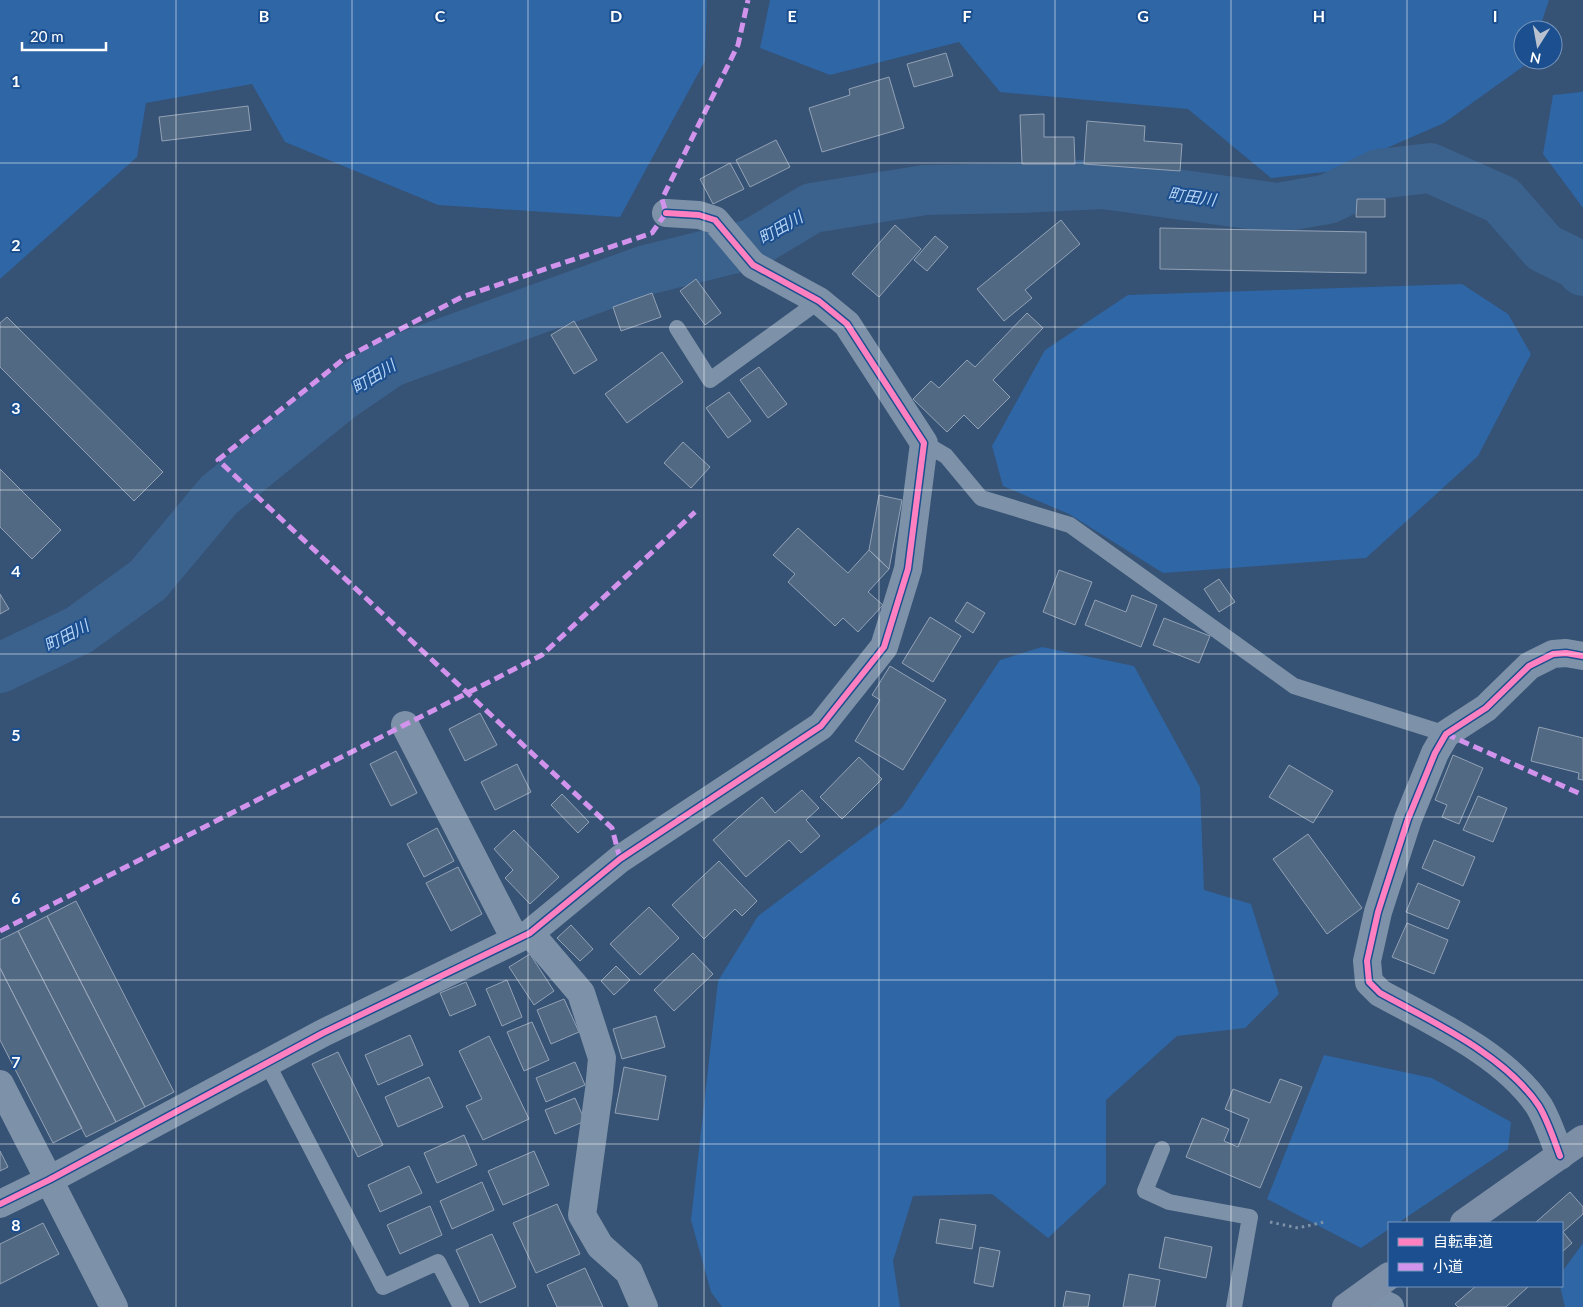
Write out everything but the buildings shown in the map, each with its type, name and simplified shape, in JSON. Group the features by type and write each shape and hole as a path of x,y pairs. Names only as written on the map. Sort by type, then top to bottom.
{"main road":[{"path":"1465,1222 1583,1139"},
{"path":"1355,1301 1388,1277"}],"street":[{"path":"0,1204 50,1180 323,1033 523,936 620,859 822,726 884,647 908,569 924,443 847,324 819,301 753,265 715,220 698,215 666,213"},
{"path":"1560,1156 1539,1107 1512,1075 1464,1039 1380,993 1370,982 1367,961 1378,912 1408,818 1435,753 1446,734 1486,708 1529,666 1553,654 1566,653 1583,656"},
{"path":"405,725 523,936 581,993 602,1058 582,1215 600,1246 629,1272 644,1307"},
{"path":"0,1084 114,1307"},
{"path":"1355,1301 1390,1307"}],"lane":[{"path":"677,328 710,380 819,301"},
{"path":"924,443 946,456 981,498 1070,524 1294,686 1446,734"},
{"path":"268,1063 383,1287 438,1262 461,1307"},
{"path":"1162,1149 1146,1191 1169,1202 1250,1217 1234,1307"}],"path":[{"path":"1250,1217 1298,1228 1324,1222"}],"shaded area":[{"path":"0,0 707,0 705,61 620,217 438,205 285,142 252,84 146,103 137,157 0,279"},
{"path":"770,0 1549,0 1542,20 1513,20 1513,70 1518,70 1444,123 1334,171 1271,178 1188,109 1000,92 959,42 830,75 760,48"},
{"path":"1583,91 1583,208 1543,154 1553,95"},
{"path":"1462,284 1508,314 1531,354 1478,456 1366,558 1163,573 1069,514 1003,486 992,446 1045,350 1128,295"},
{"path":"1042,647 1134,666 1200,787 1204,890 1251,904 1279,994 1245,1028 1177,1036 1106,1100 1106,1184 1048,1238 992,1194 913,1196 893,1261 900,1307 722,1307 711,1292 691,1220 718,981 758,916 902,808 1000,660"},
{"path":"1324,1055 1432,1078 1511,1122 1508,1149 1399,1222 1388,1222 1388,1230 1361,1248 1267,1199"},
{"path":"1583,1243 1583,1307 1565,1307 1560,1287 1563,1287 1563,1271"}],"waterway":[{"name":"町田川","path":"0,668 79,630 148,580 219,495 341,396 391,362 646,270 752,244 812,208 925,190 1103,184 1277,208 1328,199 1379,174 1430,168 1502,200 1544,248 1581,266 1583,271"}],"marked path":[{"path":"620,859 612,828 218,460 345,358 462,297 652,233 666,213 662,199 738,45 748,0"},
{"path":"0,931 542,655 695,512"},
{"path":"1446,734 1583,795"}],"cycle path":[{"path":"0,1204 49,1180 323,1033 530,933 620,859 821,726 884,647 908,569 924,443 847,324 819,301 753,265 715,220 699,215 666,213"},
{"path":"1560,1156 1539,1106 1525,1088 1488,1055 1467,1041 1380,993 1369,982 1367,961 1378,912 1408,819 1435,753 1446,734 1486,708 1529,666 1553,654 1566,653 1583,656"}]}
